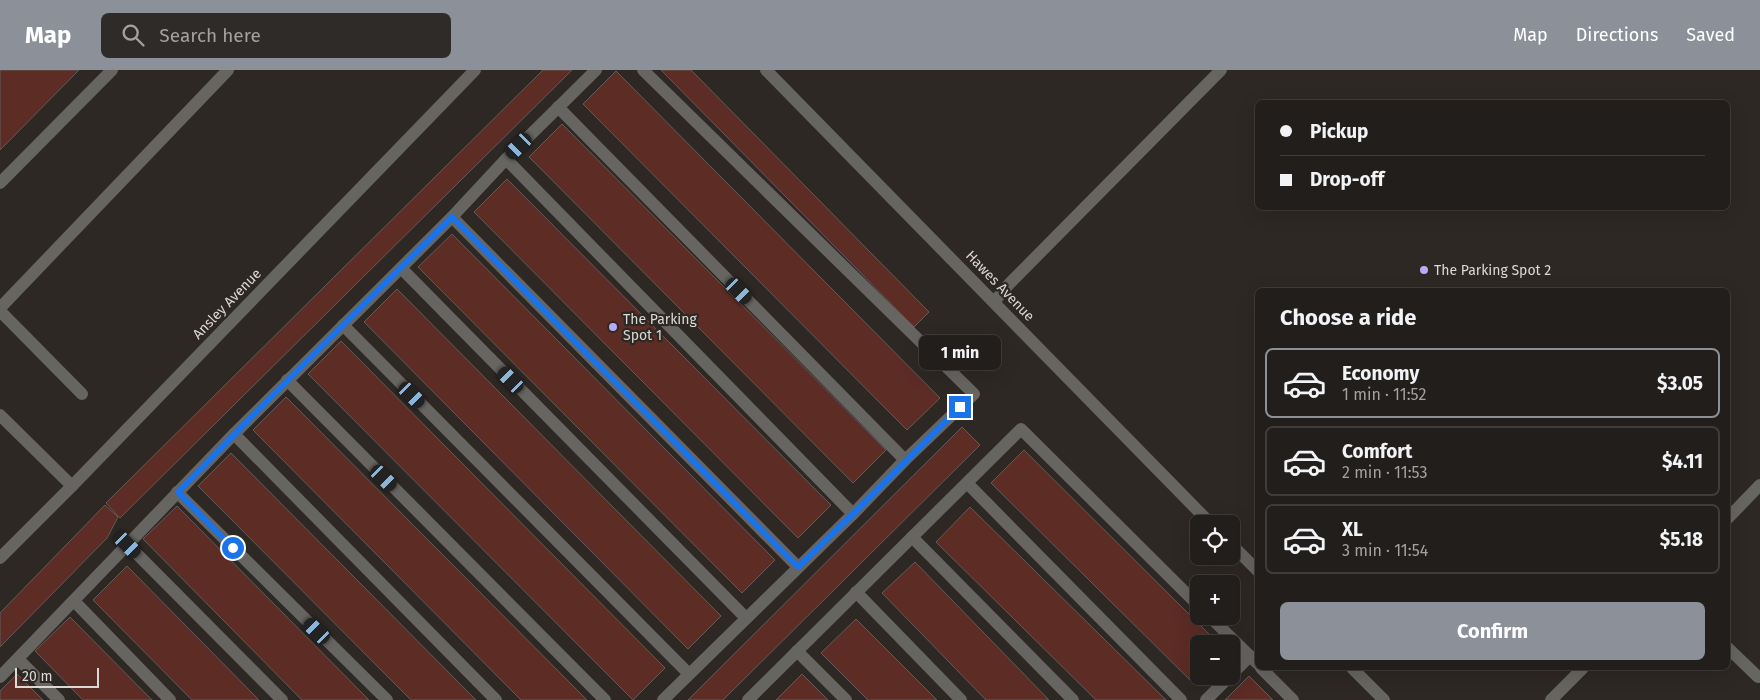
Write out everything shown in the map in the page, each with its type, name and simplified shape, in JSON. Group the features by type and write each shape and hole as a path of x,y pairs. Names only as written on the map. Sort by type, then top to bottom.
{"street":[{"path":"0,184 112,70"},
{"path":"82,394 0,309 228,70"},
{"name":"Ansley Avenue","path":"0,558 475,70"},
{"path":"0,677 287,380 452,217 506,159 596,70"},
{"path":"643,70 974,394 663,700"},
{"name":"Hawes Avenue","path":"766,70 1203,515"},
{"path":"994,302 1010,283 1221,70"},
{"path":"558,107 905,460"},
{"path":"506,159 853,514"},
{"path":"452,217 798,567"},
{"path":"401,268 746,618"},
{"path":"343,325 689,674"},
{"path":"287,380 605,700"},
{"path":"0,415 72,486"},
{"path":"748,700 1021,429 1190,597"},
{"path":"234,434 496,700"},
{"path":"967,482 1182,700"},
{"path":"1730,516 1760,485"},
{"path":"178,492 387,700"},
{"path":"912,537 1073,700"},
{"path":"128,545 282,700"},
{"path":"1240,553 1255,568"},
{"path":"856,592 961,700"},
{"path":"74,601 170,700"},
{"path":"1218,625 1254,660 1240,669"},
{"path":"1730,650 1758,677"},
{"path":"797,651 846,700"},
{"path":"18,659 59,700"},
{"path":"1263,670 1293,700"},
{"path":"1354,670 1384,700"},
{"path":"1552,700 1580,670"},
{"path":"1206,700 1220,685"}],"building":[{"path":"0,70 79,70 0,150"},
{"path":"543,70 572,70 120,518 106,503"},
{"path":"661,70 691,70 929,312 914,327"},
{"path":"616,71 940,398 907,430 583,104"},
{"path":"562,124 886,450 853,483 529,157"},
{"path":"507,179 831,505 798,538 474,212"},
{"path":"452,234 775,560 742,593 418,267"},
{"path":"397,289 721,616 688,649 364,322"},
{"path":"341,341 665,668 633,700 308,374"},
{"path":"286,397 587,700 521,700 253,430"},
{"path":"962,427 980,445 723,700 688,700"},
{"path":"1024,450 1190,615 1190,625 1200,625 1210,635 1190,635 1190,680 991,483"},
{"path":"231,453 476,700 411,700 198,486"},
{"path":"105,505 118,517 107,538 0,647 0,613"},
{"path":"177,506 369,700 302,700 143,539"},
{"path":"970,507 1166,700 1096,700 936,542"},
{"path":"915,562 1049,700 986,700 882,593"},
{"path":"127,566 259,700 192,700 93,600"},
{"path":"70,617 152,700 83,700 35,651"},
{"path":"856,619 937,700 868,700 821,653"},
{"path":"17,674 43,700 0,700 0,691"},
{"path":"802,674 828,700 776,700"},
{"path":"1249,676 1273,700 1225,700"}],"place":[{"name":"The Parking Spot 2","path":"1424,270"},
{"name":"The Parking Spot 1","path":"613,327"}],"route":[{"path":"233,548 178,492 452,217 798,567 960,407"}]}
